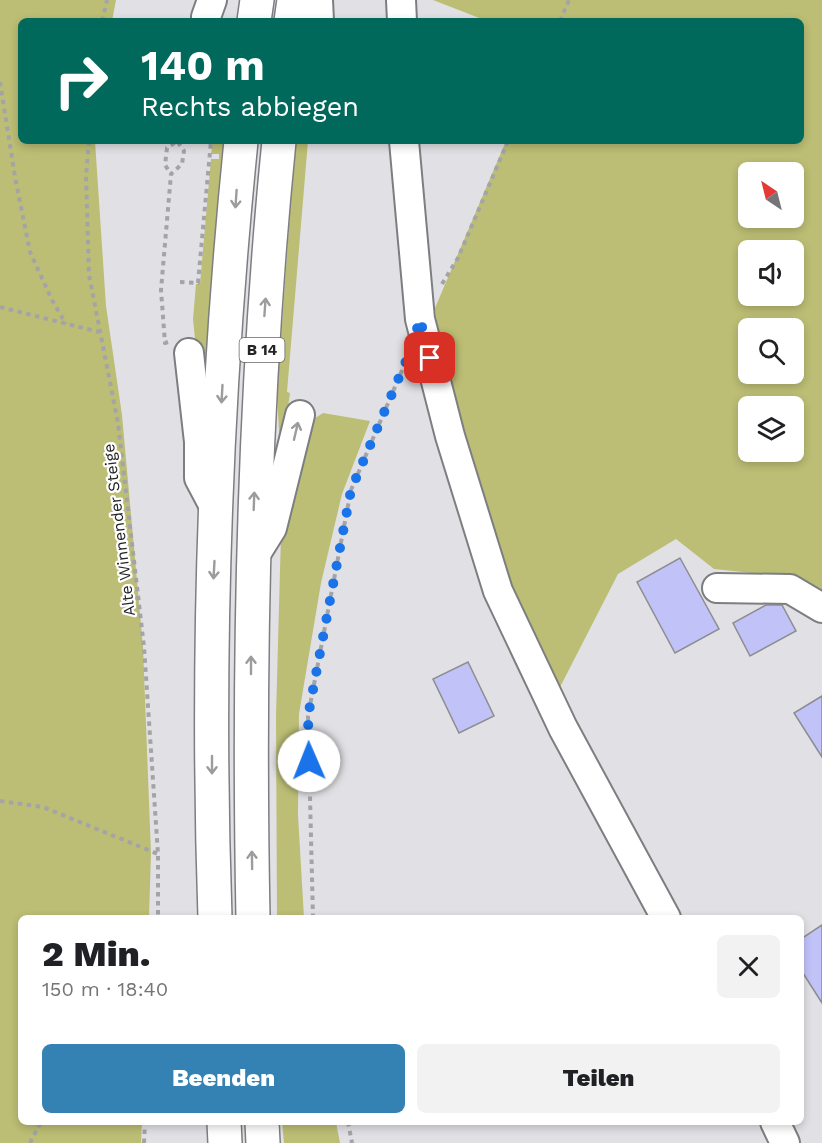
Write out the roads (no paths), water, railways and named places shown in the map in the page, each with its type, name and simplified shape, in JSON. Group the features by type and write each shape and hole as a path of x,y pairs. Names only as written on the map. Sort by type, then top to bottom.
{"highway":[{"path":"254,18 257,0"},
{"path":"291,18 294,0"},
{"name":"B 14","path":"215,915 212,710 217,512 224,360 241,144"},
{"name":"B 14","path":"253,915 250,797 252,560 262,354 279,144"},
{"path":"224,1125 225,1143"},
{"path":"262,1125 263,1143"}],"street":[{"path":"318,0 319,18"},
{"path":"401,0 402,18"},
{"path":"404,144 420,319 450,436 498,591 563,728 664,915"},
{"path":"179,348 199,442 200,478 217,512"},
{"path":"252,560 272,528 300,415"},
{"path":"717,588 790,589 822,608"},
{"path":"776,1125 785,1143"}]}
